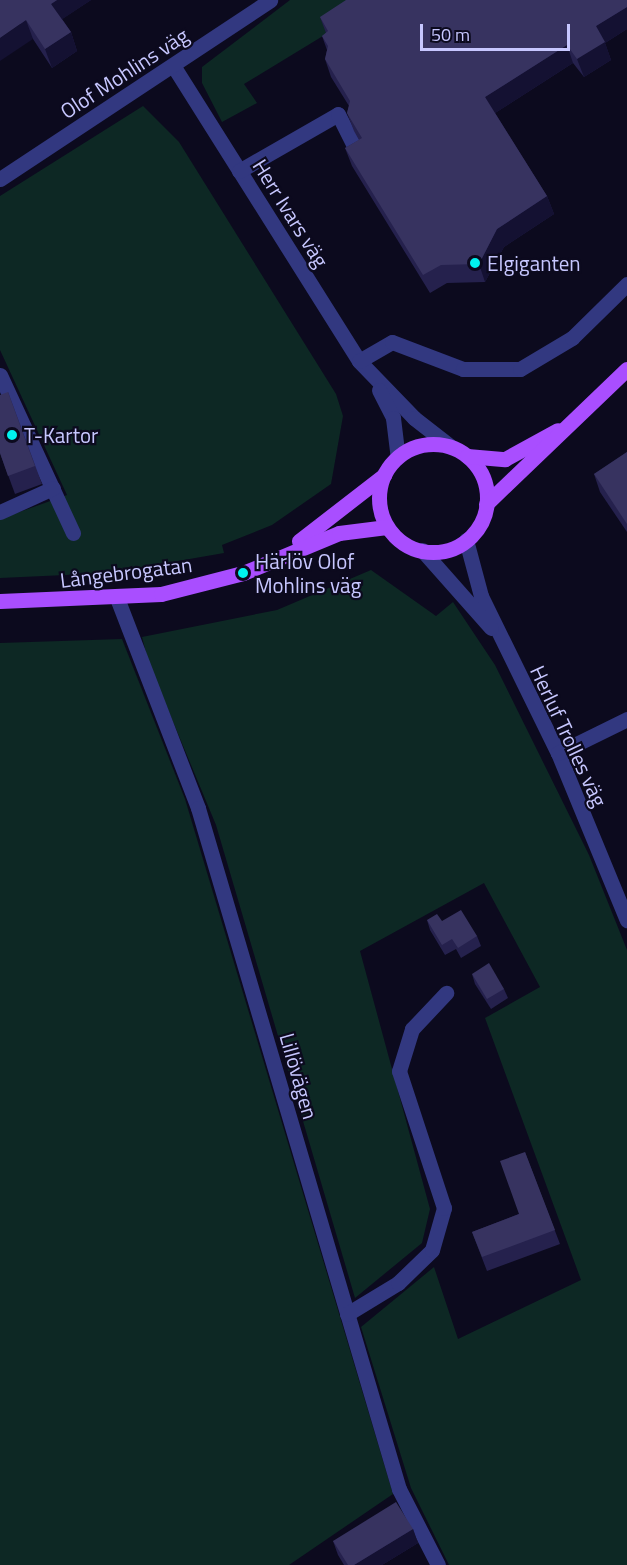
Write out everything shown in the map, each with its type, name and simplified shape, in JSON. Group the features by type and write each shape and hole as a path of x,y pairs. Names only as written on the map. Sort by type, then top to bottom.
{"main road":[{"path":"594,404 518,454 486,461 467,456 450,446 423,445 398,456 384,475 379,501 387,527 402,542 422,550 442,551 466,540 486,504 594,404 627,369"},
{"path":"467,456 483,478 486,504"},
{"name":"Långebrogatan","path":"286,551 384,475"},
{"name":"Långebrogatan","path":"0,602 117,598 202,585 286,551 339,533 387,527"}],"street":[{"name":"Olof Mohlins väg","path":"0,179 174,67 270,0"},
{"name":"Herr Ivars väg","path":"174,67 359,361 374,380 450,446"},
{"path":"239,171 338,114 356,150"},
{"path":"359,361 392,342 463,369 520,369 572,338 627,284"},
{"path":"0,375 73,533"},
{"name":"Herr Ivars väg","path":"374,380 393,418 398,456"},
{"path":"0,512 53,488"},
{"name":"Herluf Trolles väg","path":"466,540 499,637 558,753 627,920"},
{"name":"Herluf Trolles väg","path":"422,550 499,637"},
{"name":"Lillövägen","path":"117,598 198,808 399,1490 438,1565"},
{"path":"558,753 625,724"},
{"path":"347,1314 398,1283 432,1250 444,1208 399,1071 412,1029 446,993"}],"green space":[{"path":"290,0 382,0 244,84 257,103 222,122 202,83 202,67"},
{"path":"143,106 179,142 336,394 343,416 331,484 272,525 222,545 224,553 109,573 0,578 0,519 67,495 0,350 0,196"},
{"path":"371,570 436,616 453,602 495,665 589,855 627,950 627,1565 449,1565 411,1488 361,1327 434,1267 458,1339 581,1280 485,1018 540,987 484,883 360,951 430,1209 422,1243 355,1298 216,825 149,664 142,637 277,610"},
{"path":"122,639 185,799 393,1494 289,1565 0,1565 0,643"}],"building":[{"path":"0,0 57,0 51,4 71,32 45,49 26,20 0,38"},
{"path":"346,0 627,0 627,7 596,26 605,42 577,59 567,45 485,97 547,196 497,229 479,264 441,265 423,275 345,148 362,138 347,113 350,101 325,59 328,46 322,36 328,31 320,17"},
{"name":"T-Kartor","path":"8,392 35,466 8,476 0,453 0,395"},
{"path":"627,452 627,524 594,474"},
{"path":"461,910 477,936 458,948 452,939 442,945 427,920 437,914 442,921"},
{"path":"489,963 504,989 487,999 472,974"},
{"path":"525,1152 555,1230 482,1257 472,1232 519,1214 500,1161"},
{"path":"396,1502 413,1529 354,1565 348,1565 333,1541"}],"place":[{"name":"Elgiganten","path":"475,263"},
{"name":"T-Kartor","path":"12,435"},
{"name":"Härlöv Olof Mohlins väg","path":"243,573"}]}
